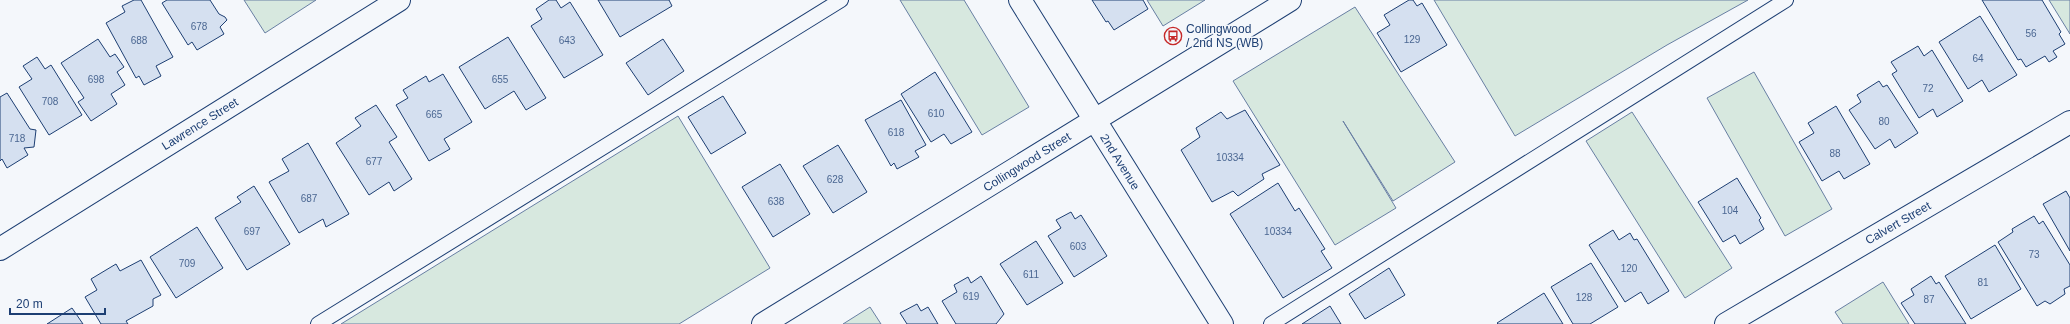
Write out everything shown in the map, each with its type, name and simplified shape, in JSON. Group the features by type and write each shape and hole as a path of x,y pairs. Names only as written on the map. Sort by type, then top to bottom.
{"street":[{"name":"Lawrence Street","path":"0,249 399,0"},
{"name":"2nd Avenue","path":"1020,0 1094,121 1222,324"},
{"name":"Collingwood Street","path":"764,324 1290,0"},
{"name":"Calvert Street","path":"1726,324 2070,122"}],"lane":[{"path":"318,324 841,0"},
{"path":"1271,324 1786,0"}],"shaded area":[{"path":"244,0 316,0 265,33"},
{"path":"900,0 964,0 1029,107 982,135"},
{"path":"1147,0 1205,0 1163,26"},
{"path":"1434,0 1748,0 1667,45 1515,136"},
{"path":"2049,0 2070,0 2070,34"},
{"path":"1355,7 1455,162 1393,201 1343,121 1396,208 1335,245 1233,81"},
{"path":"1754,72 1832,209 1785,236 1707,98"},
{"path":"1632,112 1732,268 1685,298 1586,141"},
{"path":"678,116 770,268 679,324 341,324"},
{"path":"1883,282 1909,324 1843,324 1835,312"},
{"path":"870,307 881,324 843,324"}],"building":[{"path":"134,0 141,0 173,57 156,66 161,76 144,85 139,76 136,78 106,23 125,12 122,6"},
{"path":"167,0 210,0 219,14 227,20 220,27 224,34 197,50 192,42 188,45 162,3"},
{"path":"549,0 556,0 561,8 570,2 603,55 564,78 531,26 542,19 536,9"},
{"path":"598,0 669,0 672,6 620,37"},
{"path":"1092,0 1143,0 1148,9 1114,30 1108,21 1106,22"},
{"path":"1409,0 1413,0 1417,6 1422,3 1447,45 1401,72 1377,33 1390,25 1384,15"},
{"path":"1982,0 2042,0 2061,32 2059,34 2065,44 2053,51 2057,57 2049,62 2045,56 2026,67 2021,59 2018,60"},
{"path":"1980,16 2017,75 1989,92 1982,80 1968,89 1939,42"},
{"path":"508,37 546,98 526,110 514,91 485,109 459,67"},
{"path":"98,39 110,57 115,54 124,67 117,72 125,85 111,94 117,104 91,121 78,102 84,98 61,63"},
{"path":"663,39 684,71 648,95 626,63"},
{"path":"1918,46 1924,56 1932,50 1963,101 1937,117 1933,109 1919,118 1892,74 1897,71 1891,62"},
{"path":"37,57 45,69 51,65 82,115 49,135 19,87 32,79 23,66"},
{"path":"935,72 972,132 951,144 944,134 931,142 901,94"},
{"path":"443,74 472,122 444,139 450,149 429,161 396,105 408,98 403,90 426,76 429,82"},
{"path":"1879,81 1883,87 1887,85 1918,133 1895,148 1890,139 1875,149 1849,110 1861,102 1857,95"},
{"path":"7,93 30,129 36,130 34,147 24,148 28,155 7,168 2,159 0,161 0,97"},
{"path":"723,96 746,133 711,154 688,117"},
{"path":"901,100 926,145 915,151 919,157 897,169 894,163 891,166 865,120"},
{"path":"376,105 397,137 389,142 412,179 394,191 389,182 369,195 336,143 361,126 355,118"},
{"path":"1836,106 1870,164 1844,179 1839,171 1822,181 1799,142 1814,133 1808,123"},
{"path":"1245,110 1280,165 1262,174 1264,179 1238,196 1233,191 1212,202 1181,150 1200,137 1196,128 1221,112 1227,119"},
{"path":"308,143 349,214 326,227 323,219 299,233 269,182 289,171 282,159"},
{"path":"838,145 867,192 833,213 803,166"},
{"path":"780,164 810,214 773,237 742,187"},
{"path":"1737,178 1761,218 1759,220 1764,229 1740,244 1735,235 1723,242 1698,202"},
{"path":"1278,183 1295,211 1299,208 1325,249 1321,251 1332,268 1283,298 1230,214"},
{"path":"254,186 290,244 247,270 215,218 241,202 237,197"},
{"path":"2066,191 2070,198 2070,251 2043,204"},
{"path":"1071,212 1075,219 1081,215 1107,256 1074,277 1048,236 1061,228 1056,220"},
{"path":"2034,216 2039,224 2043,221 2070,265 2070,286 2064,289 2065,294 2050,304 2045,301 2037,306 1998,242 2013,232 2012,229"},
{"path":"197,227 223,268 176,298 150,257"},
{"path":"1613,230 1619,240 1630,233 1634,240 1637,239 1669,291 1648,304 1641,292 1625,302 1589,245"},
{"path":"1036,241 1063,283 1027,305 1000,264"},
{"path":"1995,245 2021,289 1971,319 1945,276"},
{"path":"141,260 161,295 153,299 153,306 126,321 128,324 101,324 85,297 97,290 91,279 116,264 120,271"},
{"path":"1591,263 1618,307 1590,324 1573,324 1551,287"},
{"path":"1389,268 1405,295 1365,319 1349,294"},
{"path":"981,276 1004,314 996,324 956,324 942,301 957,292 954,285 968,277 971,283"},
{"path":"1931,276 1936,284 1939,282 1966,324 1915,324 1901,303 1914,295 1911,289"},
{"path":"1544,293 1563,324 1497,323"},
{"path":"917,304 921,311 928,307 938,324 907,324 900,313"},
{"path":"1330,306 1341,324 1302,324"},
{"path":"72,308 83,324 47,324"}],"place":[{"name":"Collingwood / 2nd NS (WB)","path":"1173,36"}]}
